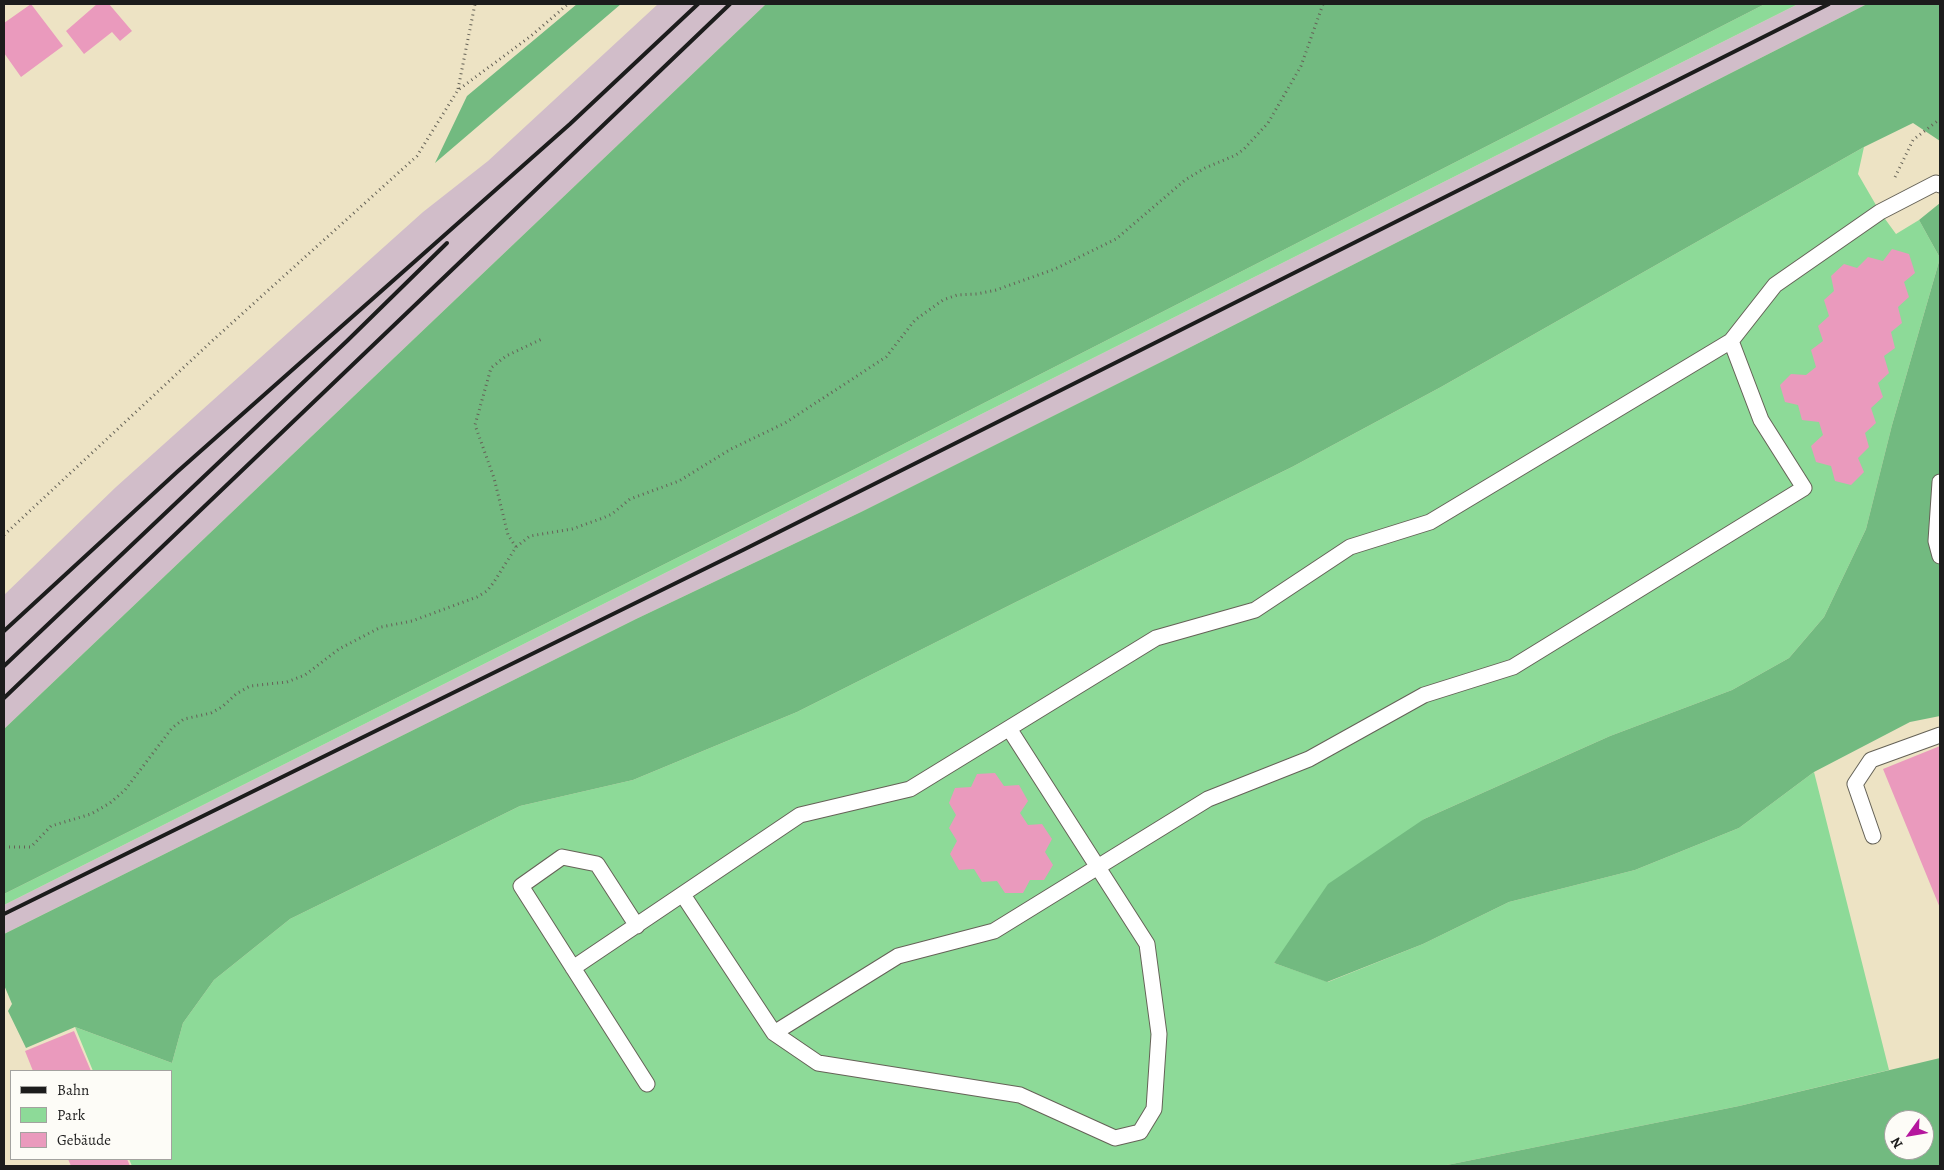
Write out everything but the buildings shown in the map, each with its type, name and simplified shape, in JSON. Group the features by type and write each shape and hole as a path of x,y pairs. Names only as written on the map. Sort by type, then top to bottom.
{"lane":[{"path":"573,968 800,815 910,789 1010,730 1156,638 1254,610 1350,547 1430,522 1731,341 1775,285 1880,212 1936,184 1940,185"},
{"path":"774,1033 898,956 994,931 1208,799 1310,759 1424,695 1513,667 1804,488 1761,420 1731,341"},
{"path":"1940,482 1936,541 1940,556"},
{"path":"683,895 774,1033 818,1063 1020,1095 1115,1138 1140,1132 1154,1109 1158,1034 1147,944 1010,730"},
{"path":"1872,836 1855,784 1871,760 1940,735"},
{"path":"637,926 597,864 562,857 521,886 647,1084"}],"path":[{"path":"4,536 212,341 417,156 458,90 475,4"},
{"path":"458,90 531,36 568,4"},
{"path":"4,847 32,847 51,826 90,814 110,803 126,790 172,728 184,719 211,713 250,686 287,682 305,675 339,649 381,627 412,621 477,597 494,582 516,547 530,536 572,529 612,514 630,500 679,481 731,449 785,423 886,357 915,320 943,300 957,295 977,294 996,290 1055,269 1116,239 1185,180 1205,168 1236,155 1244,149 1268,123 1301,66 1323,4"},
{"path":"1880,212 1910,144 1940,119"},
{"path":"516,547 508,535 494,478 475,425 492,368 506,356 544,338"}],"shaded area":[{"path":"658,4 766,4 4,729 4,595 116,487 423,212 488,161"},
{"path":"1798,4 1867,4 861,512 636,619 4,934 4,905"}],"green space":[{"path":"577,4 621,4 435,163 467,96"},
{"path":"766,4 1765,4 845,474 4,894 4,729"},
{"path":"1765,4 1798,4 4,905 4,894 845,474"},
{"path":"1867,4 1940,4 1940,141 1913,123 1864,147 1441,387 1292,467 797,712 633,780 520,806 290,919 214,980 183,1023 172,1063 75,1027 26,1048 8,1011 12,1004 4,985 4,934 636,619 861,512"},
{"path":"1864,147 1858,174 1880,212 1896,234 1919,220 1940,258 1892,425 1866,529 1824,617 1789,658 1732,690 1610,736 1424,819 1274,963 1328,982 1423,944 1509,902 1635,870 1739,828 1814,772 1889,1070 1739,1106 1442,1166 132,1166 129,1160 172,1160 172,1070 93,1070 75,1027 172,1063 183,1023 214,980 290,919 520,806 633,780 797,712 1292,467 1441,387"},
{"path":"1940,203 1940,258 1919,220"},
{"path":"1940,258 1940,716 1910,722 1814,772 1739,828 1635,870 1509,902 1423,944 1327,982 1274,963 1328,884 1424,819 1610,736 1732,690 1789,658 1824,617 1866,529 1892,425"},
{"path":"1940,1058 1940,1166 1442,1166 1739,1106"}],"railway":[{"path":"4,631 177,472 570,124 698,4"},
{"path":"4,698 730,4"},
{"path":"4,914 743,550 1829,4"},
{"path":"4,666 348,340 447,243"}]}
